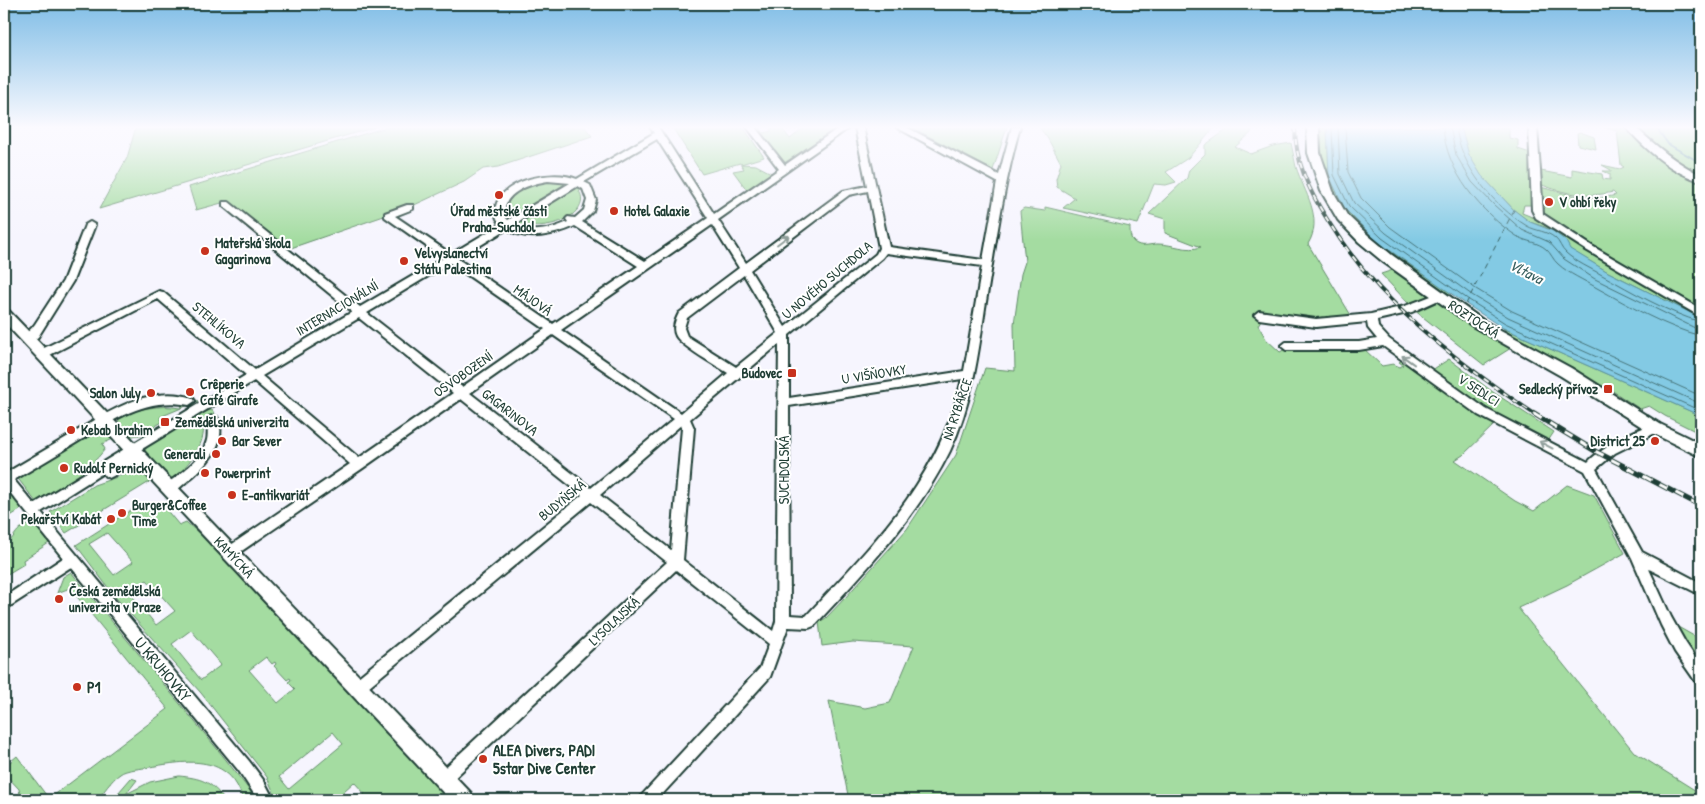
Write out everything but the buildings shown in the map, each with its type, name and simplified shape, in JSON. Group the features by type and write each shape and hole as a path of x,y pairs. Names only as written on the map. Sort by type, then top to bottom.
{"main road":[{"name":"ROZTOCKÁ","path":"1317,165 1327,191 1342,217 1387,258 1479,324 1566,372 1655,428 1701,451"},
{"name":"KAMÝCKÁ","path":"4,314 464,800"}],"street":[{"name":"INTERNACIONÁLNÍ","path":"34,514 135,453 256,375 604,165"},
{"path":"678,165 713,218 784,335"},
{"path":"780,165 784,170"},
{"name":"OSVOBOZENÍ","path":"230,553 792,165"},
{"name":"U NOVÉHO SUCHDOLA","path":"784,335 884,250 867,165"},
{"path":"972,165 1001,180"},
{"name":"NA RYBÁŘCE","path":"783,621 810,622 898,523 924,486 944,448 956,422 969,374 1001,180 1005,165"},
{"path":"1534,165 1539,216 1589,248 1701,312"},
{"path":"1675,165 1701,178"},
{"path":"564,178 578,181 588,189 592,199 588,211 572,220 559,230 538,233 520,231 506,224 501,217 500,207 505,197 517,187 532,181 564,178"},
{"path":"736,373 683,339 680,334 680,322 683,316 846,193 858,189 872,188"},
{"name":"GAGARINOVA","path":"226,204 359,312 777,642"},
{"name":"MÁJOVÁ","path":"410,207 388,215 682,418"},
{"path":"572,220 646,266"},
{"path":"27,339 39,327 68,281 90,225"},
{"path":"884,250 988,264"},
{"name":"STEHLÍKOVA","path":"42,354 159,294 359,465"},
{"path":"1259,314 1316,324 1371,318 1408,309 1439,296"},
{"name":"V SEDLCI","path":"1371,318 1373,328 1385,342 1482,412 1589,468"},
{"name":"BUDYŇSKÁ","path":"357,687 784,335"},
{"name":"SUCHDOLSKÁ","path":"647,800 765,672 777,642 783,621 784,335"},
{"path":"1286,346 1359,346 1385,342"},
{"name":"U VIŠŇOVKY","path":"784,403 969,374"},
{"path":"4,479 120,410 150,401 176,399 188,401"},
{"path":"676,562 688,428 682,418"},
{"path":"169,489 193,470 205,456 213,439 213,420"},
{"path":"1655,428 1614,446 1598,457 1589,468 1637,556 1666,622 1680,647 1701,677"},
{"name":"U KRUHOVKY","path":"4,479 244,766 259,786 266,800"},
{"path":"1637,556 1701,589"},
{"path":"4,604 72,560"},
{"name":"LYSOLAJSKÁ","path":"443,779 676,562"}],"green space":[{"path":"123,165 249,165 99,209"},
{"path":"263,165 506,165 483,169 464,182 410,207 288,249 229,201 196,210 189,187"},
{"path":"696,165 735,165 702,174"},
{"path":"741,165 756,165 771,173 747,190 733,171 744,169"},
{"path":"983,165 995,165 993,170"},
{"path":"1061,165 1178,165 1166,172 1176,182 1166,185 1154,184 1138,224 1063,208 1075,198 1057,187 1056,179"},
{"path":"1194,165 1295,165 1308,195 1313,215 1314,225 1308,244 1352,317 1308,322 1288,319 1261,320 1258,325 1266,339 1280,352 1287,348 1362,347 1382,366 1393,364 1400,367 1403,365 1399,362 1402,360 1496,423 1463,455 1455,460 1515,501 1534,511 1567,485 1594,495 1625,553 1567,585 1518,608 1634,752 1701,794 1701,800 849,800 829,701 865,708 890,703 914,646 853,642 822,646 819,622 826,618 845,598 907,529 956,455 985,368 1015,371 1014,324 1021,274 1025,262 1020,211 1024,208 1045,211 1045,207 1130,227 1132,239 1139,245 1164,244 1190,249 1201,247 1165,233 1165,219 1149,214 1187,178 1189,170"},
{"path":"1324,165 1329,165 1329,176 1450,292 1449,296 1397,260 1363,232 1337,199 1326,174"},
{"path":"1475,165 1531,165 1534,205 1524,205 1522,213 1542,221 1701,314 1701,318 1608,272 1569,249 1566,241 1545,227 1530,222 1514,210 1481,175"},
{"path":"1602,165 1620,169 1624,167 1621,165 1701,165 1701,311 1618,264 1542,215 1540,187 1587,197 1597,198 1616,195 1613,192 1585,195 1558,190 1540,184 1541,171 1572,177 1572,169 1602,174 1603,179 1610,180 1610,174 1603,171 1611,170"},
{"path":"546,181 568,182 508,218 506,207 512,196 522,189"},
{"path":"579,186 584,189 579,191 581,202 578,209 564,220 545,225 523,225 518,227 514,225"},
{"path":"1396,269 1426,293 1427,296 1408,303 1381,274"},
{"path":"1435,302 1440,303 1500,343 1511,348 1484,365 1414,310"},
{"path":"1503,328 1701,416 1701,438 1698,437 1699,433 1649,406 1640,409 1608,388 1586,380 1509,337 1509,333"},
{"path":"1449,359 1493,392 1554,432 1548,441 1490,412 1429,372"},
{"path":"192,398 198,401 160,417 162,422 144,433 146,434 132,436 118,423 118,417 126,414 156,407 180,408"},
{"path":"212,410 217,418 203,424 201,441 196,452 185,467 190,469 170,479 145,451 147,446 178,424"},
{"path":"101,427 113,439 102,444 105,449 90,465 36,502 16,476"},
{"path":"140,469 151,481 66,533 50,512 94,485"},
{"path":"4,486 21,507 20,510 4,520"},
{"path":"164,507 179,525 186,522 249,577 457,800 359,800 365,794 354,782 334,800 277,800 267,777 201,693 116,598 76,545 131,510","holes":["107,533 133,562 114,575 89,544","147,580 175,611 156,625 129,592","191,630 221,665 201,680 172,644","266,657 272,664 275,662 274,666 287,680 290,678 291,680 288,682 295,689 278,703 249,670","333,732 343,744 289,789 279,777"]},
{"path":"35,524 49,543 23,560 24,564 4,576 4,546 19,529"},
{"path":"71,572 223,756 250,791 254,800 243,800 237,785 228,774 218,767 192,762 123,772 114,779 97,800 21,800 19,789 4,773 4,767 17,756 49,799 168,709 70,588 57,593 63,577"},
{"path":"1671,623 1701,640 1701,673"},
{"path":"179,776 199,779 205,782 215,789 224,800 112,800 131,778 137,780 126,794 150,782"}],"water":[{"name":"Vltava","path":"1329,165 1475,165 1481,175 1514,210 1530,222 1553,231 1566,241 1570,249 1608,272 1701,318 1701,416 1503,328 1378,242 1345,209 1329,176"}],"ferry route":[{"path":"1466,304 1514,210"}],"railway":[{"path":"1300,165 1314,198 1347,249 1394,304 1448,351 1536,415"},
{"path":"1534,414 1595,451 1701,506"}],"place":[{"name":"Úřad městské části Praha-Suchdol","path":"499,195"},
{"name":"V ohbí řeky","path":"1549,202"},
{"name":"Hotel Galaxie","path":"614,211"},
{"name":"Mateřská škola Gagarinova","path":"205,251"},
{"name":"Velvyslanectví Státu Palestina","path":"404,261"},
{"name":"Budovec","path":"792,373"},
{"name":"Sedlecký přívoz","path":"1608,389"},
{"name":"Crêperie Café Girafe","path":"190,392"},
{"name":"Salon July","path":"151,393"},
{"name":"Zemědělská univerzita","path":"165,422"},
{"name":"Kebab Ibrahim","path":"71,430"},
{"name":"Bar Sever","path":"222,441"},
{"name":"District 25","path":"1655,441"},
{"name":"Generali","path":"216,454"},
{"name":"Rudolf Pernický","path":"64,468"},
{"name":"Powerprint","path":"205,473"},
{"name":"E-antikvariát","path":"232,495"},
{"name":"Burger&Coffee Time","path":"122,513"},
{"name":"Pekařství Kabát","path":"111,519"},
{"name":"Česká zemědělská univerzita v Praze","path":"59,599"},
{"name":"P1","path":"77,687"},
{"name":"ALEA Divers, PADI 5star Dive Center","path":"483,759"}]}
